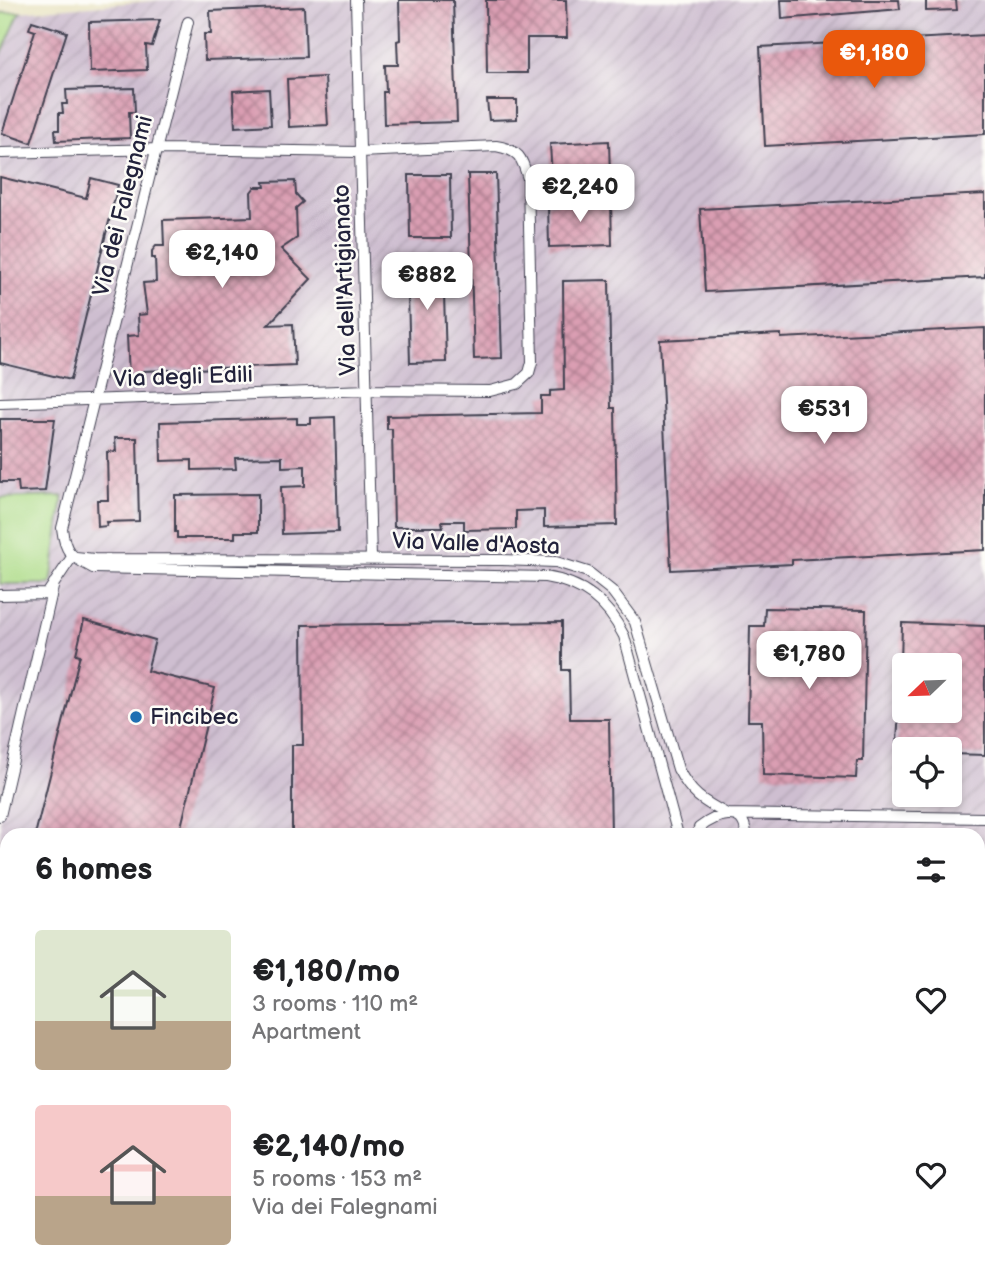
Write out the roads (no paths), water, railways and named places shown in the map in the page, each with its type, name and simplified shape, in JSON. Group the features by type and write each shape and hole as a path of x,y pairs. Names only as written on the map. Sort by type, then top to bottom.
{"street":[{"name":"Via dell'Artigianato","path":"356,0 371,559"},
{"name":"Via dei Falegnami","path":"93,400 188,22"},
{"name":"Via degli Edili","path":"0,403 368,390 490,391 517,384 529,373 532,362 528,179 523,159 509,148 496,146 359,152"},
{"path":"1,153 158,149 359,152"},
{"path":"0,595 47,594 72,556 64,545 62,528 93,400"},
{"name":"Via Valle d'Aosta","path":"72,556 94,559 556,562 588,572 612,591 635,622 678,769 687,786 701,800 740,818 746,828"},
{"name":"Via Valle d'Aosta","path":"72,556 93,568 545,577 567,580 609,609 624,636 676,828"},
{"path":"0,816 54,583"},
{"path":"699,828 710,819 727,814 985,818"}],"place":[{"name":"Fincibec","path":"136,717"}]}
